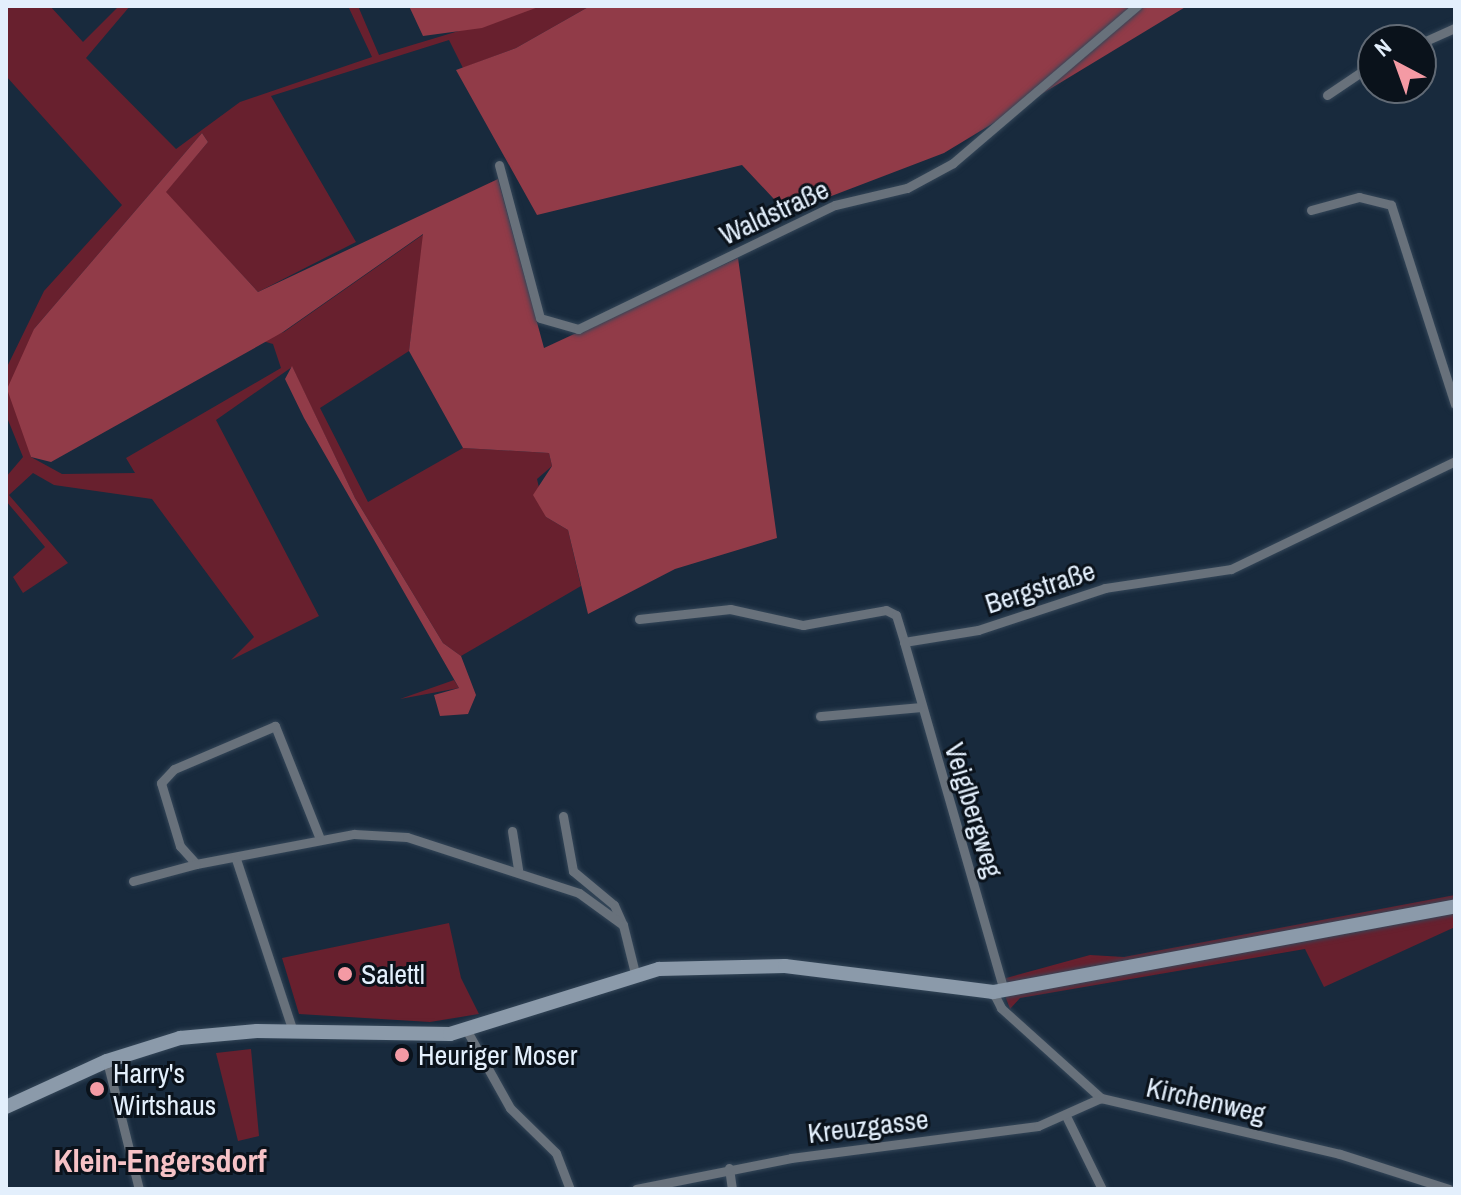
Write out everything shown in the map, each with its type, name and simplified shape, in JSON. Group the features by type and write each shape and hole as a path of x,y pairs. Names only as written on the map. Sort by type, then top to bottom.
{"main road":[{"path":"6,1107 107,1061 189,1036 293,1031 396,1037 467,1031 635,973 785,966 999,991 1455,906"}],"street":[{"name":"Waldstraße","path":"499,165 540,318 578,329 835,205 907,188 953,163 1137,6"},
{"path":"1327,95 1357,75"},
{"path":"1311,210 1359,197 1391,205 1455,404"},
{"name":"Bergstraße","path":"904,642 1005,624 1105,588 1216,573 1455,461"},
{"path":"639,619 730,609 803,625 886,610 895,613 904,642"},
{"name":"Veiglbergweg","path":"904,642 999,991"},
{"path":"820,716 920,707"},
{"path":"196,864 180,846 160,793 163,779 269,726 283,733 320,839"},
{"path":"563,816 573,871 614,905 623,925 635,973"},
{"path":"512,831 518,870"},
{"path":"133,881 196,864 236,859 320,839 380,832 422,841 518,870 579,893 623,925"},
{"path":"236,859 293,1031"},
{"name":"Kirchenweg","path":"999,991 1001,1008 1101,1098 1340,1154 1449,1189"},
{"path":"467,1031 510,1108 556,1153 570,1189"},
{"path":"107,1061 139,1189"},
{"name":"Kreuzgasse","path":"636,1189 729,1168 1067,1118 1101,1098"},
{"path":"1067,1118 1102,1189"},
{"path":"729,1168 732,1189"}],"shaded area":[{"path":"6,6 50,6 83,42 119,6 130,6 86,58 176,149 240,102 372,57 348,6 358,6 379,55 541,6 590,6 516,48 463,68 449,40 271,96 356,242 258,292 165,192 208,142 202,133 34,329 23,427 31,457 62,474 135,473 126,458 281,368 273,344 259,340 284,332 424,234 409,351 320,408 368,502 463,448 549,453 552,466 537,479 546,517 568,530 581,586 461,656 443,643 355,498 292,367 216,420 319,616 231,660 254,637 152,499 54,485 33,473 9,495 68,563 23,593 13,577 45,547 6,501 6,477 23,457 6,415 6,369 44,291 122,205 6,76"},
{"path":"409,6 541,6 482,28 423,36"},
{"path":"590,6 1187,6 944,153 787,213 742,165 537,215 456,70 516,48"},
{"path":"202,133 208,142 166,192 258,292 498,179 544,348 738,258 777,538 675,569 588,614 568,530 546,517 533,495 552,466 549,453 463,448 409,351 423,234 283,332 51,462 31,457 7,389 34,329"},
{"path":"292,366 355,498 443,643 461,656 476,695 468,714 440,716 434,695 459,688 304,418 285,379"},
{"path":"454,680 459,688 400,699"},
{"path":"1455,895 1455,927 1324,987 1305,949 1020,998 1010,1009 999,980 1090,955 1124,957"},
{"path":"449,923 461,978 479,1014 430,1022 299,1014 282,958"},
{"path":"251,1049 259,1136 238,1141 216,1053"}],"place":[{"name":"Salettl","path":"345,974"},
{"name":"Heuriger Moser","path":"402,1055"},
{"name":"Harry's Wirtshaus","path":"97,1089"}],"district":[{"name":"Klein-Engersdorf","path":"160,1161"}]}
